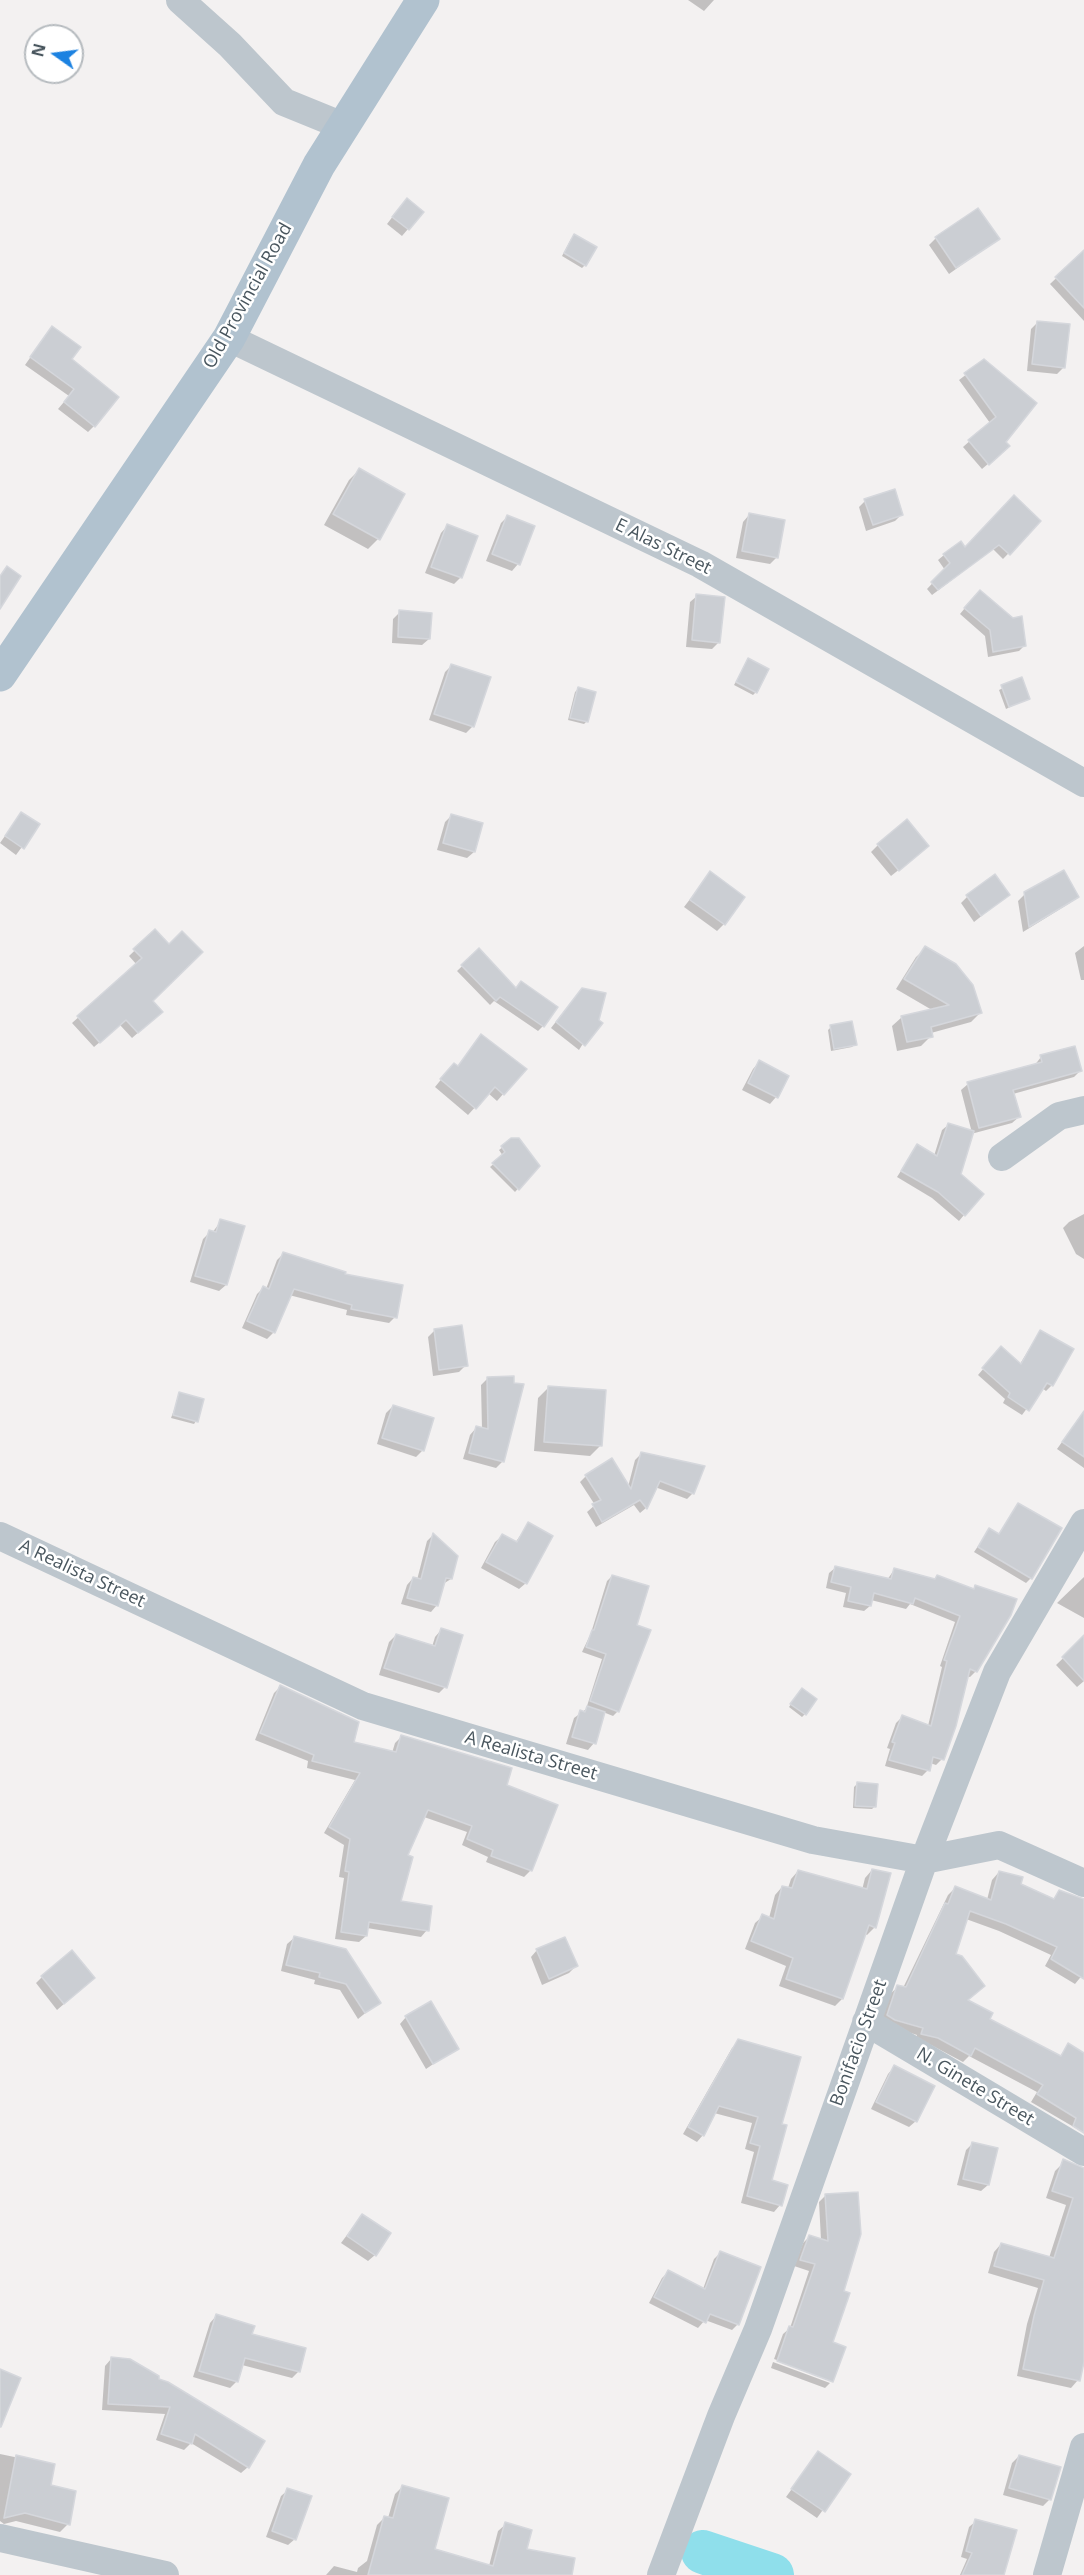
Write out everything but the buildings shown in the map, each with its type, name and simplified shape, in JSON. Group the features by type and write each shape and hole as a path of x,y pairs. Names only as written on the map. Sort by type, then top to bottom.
{"main road":[{"name":"Old Provincial Road","path":"0,675 229,338 319,165 423,0"}],"street":[{"path":"180,0 230,45 284,102 343,126"},
{"name":"E Alas Street","path":"229,338 700,564 1084,783"},
{"path":"1002,1157 1059,1116 1084,1110"},
{"name":"Bonifacio Street","path":"661,2575 721,2416 758,2329 924,1860 997,1672 1084,1523"},
{"name":"A Realista Street","path":"0,1536 363,1706 813,1840 924,1860 999,1845 1084,1883"},
{"name":"N. Ginete Street","path":"866,2022 1084,2152"},
{"path":"1047,2575 1084,2447"},
{"path":"0,2538 165,2575"}],"waterway":[{"path":"703,2552 772,2575"}]}
